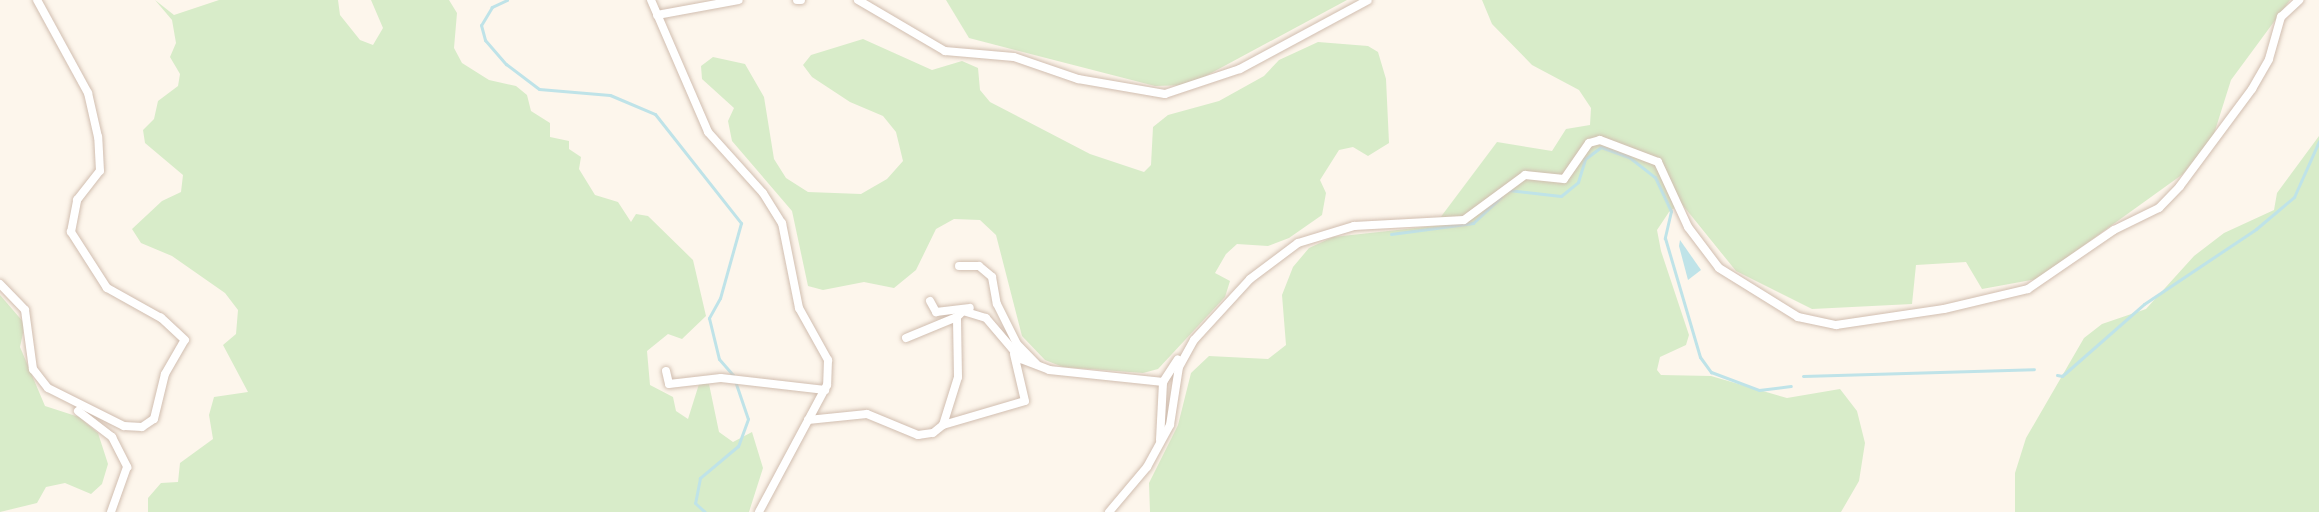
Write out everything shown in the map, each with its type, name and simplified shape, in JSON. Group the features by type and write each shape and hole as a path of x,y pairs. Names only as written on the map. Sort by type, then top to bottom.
{"street":[{"path":"36,0 88,93 98,137 100,171 77,200 71,232 107,288 161,318 185,340 165,374 148,424 124,426 66,400"},
{"path":"651,0 708,132 763,193 782,223 799,308 828,360 825,390 759,512"},
{"path":"657,15 739,0"},
{"path":"858,0 945,51 1014,57 1077,79 1165,94 1240,69 1368,0"},
{"path":"1159,445 1163,382 1250,279 1298,243 1354,226 1464,220 1525,176 1564,179 1589,143 1600,140 1658,162 1689,227 1719,268 1798,317 1836,325 1944,309 2028,289 2114,230 2159,208 2180,186 2252,89 2269,59 2282,17 2299,0"},
{"path":"959,266 979,266 992,277 997,304 1017,344 1040,367"},
{"path":"0,284 28,318 37,379 66,400 121,451 127,474 111,512"},
{"path":"930,301 936,312 958,306 977,313 1014,354 1040,367 1163,382"},
{"path":"906,338 957,317 963,311 977,313"},
{"path":"943,425 960,370 957,317"},
{"path":"1109,512 1138,480 1170,425 1186,352"},
{"path":"808,420 867,414 923,436 943,425 1025,401 1011,361 1014,354"},
{"path":"666,371 669,384 741,379 825,390"}],"green space":[{"path":"155,0 174,15 219,0 338,0 340,15 360,40 373,45 383,28 371,0 449,0 457,13 454,48 462,63 489,80 516,86 527,95 531,111 550,123 550,137 569,141 569,149 581,157 579,169 595,195 618,202 631,222 636,214 648,216 693,260 706,316 682,339 668,334 647,351 650,385 673,397 676,411 688,419 699,384 709,384 719,432 733,442 752,432 763,468 749,512 148,512 148,498 161,483 178,482 180,463 213,439 209,415 214,397 248,392 223,345 236,334 238,310 225,293 172,256 141,243 132,229 162,201 181,192 183,175 145,143 143,130 154,119 158,101 178,86 180,74 170,57 176,43 172,20"},
{"path":"946,0 1347,0 1189,85 1155,86 969,38"},
{"path":"1482,0 2290,0 2231,80 2213,137 2183,174 2037,279 1982,289 1966,262 1916,265 1912,304 1812,309 1736,271 1681,203 1669,212 1657,230 1661,251 1689,335 1686,345 1660,357 1657,370 1661,375 1711,376 1787,398 1840,389 1857,411 1865,443 1859,481 1841,512 1150,512 1149,483 1178,425 1191,373 1209,356 1268,359 1286,345 1282,295 1293,267 1309,248 1333,237 1434,226 1497,142 1552,151 1566,129 1590,125 1591,108 1579,90 1532,65 1492,24"},
{"path":"863,39 932,70 962,61 978,68 980,90 990,102 1090,154 1144,172 1151,165 1153,127 1168,115 1219,101 1264,76 1279,60 1318,42 1368,46 1378,52 1386,79 1389,143 1368,156 1353,147 1339,150 1320,180 1326,193 1322,215 1289,238 1268,246 1237,244 1226,254 1215,273 1230,281 1225,297 1158,369 1143,373 1063,367 1045,360 1022,336 996,235 980,220 954,219 936,229 916,270 894,288 864,282 823,290 808,286 792,211 732,141 728,121 734,108 702,79 701,66 713,57 745,64 764,97 774,159 786,178 808,192 861,194 887,179 903,161 896,132 883,116 850,102 812,77 803,65 811,55"},
{"path":"2319,136 2319,512 2015,512 2015,473 2026,438 2084,338 2102,324 2146,309 2194,256 2224,233 2274,210 2277,193"},
{"path":"0,295 25,324 20,347 45,406 79,417 98,433 108,464 102,484 91,494 65,483 46,487 37,503 0,512"}],"water":[{"path":"1680,240 1701,270 1688,280 1679,246"}],"waterway":[{"path":"507,0 492,7 481,25 485,40 506,64 539,89 610,95 655,114 741,223 720,298 709,318 719,359 733,375 748,419 738,446 700,478 695,503 705,512"},
{"path":"2057,375 2062,376 2144,304 2256,229 2294,197 2319,141"},
{"path":"1508,190 1561,196 1578,182 1585,159 1601,147 1629,157 1655,177 1671,211 1665,238 1700,357 1711,372 1759,390 1791,386"},
{"path":"1391,234 1473,223 1501,197"},
{"path":"1803,376 2034,369"}]}
